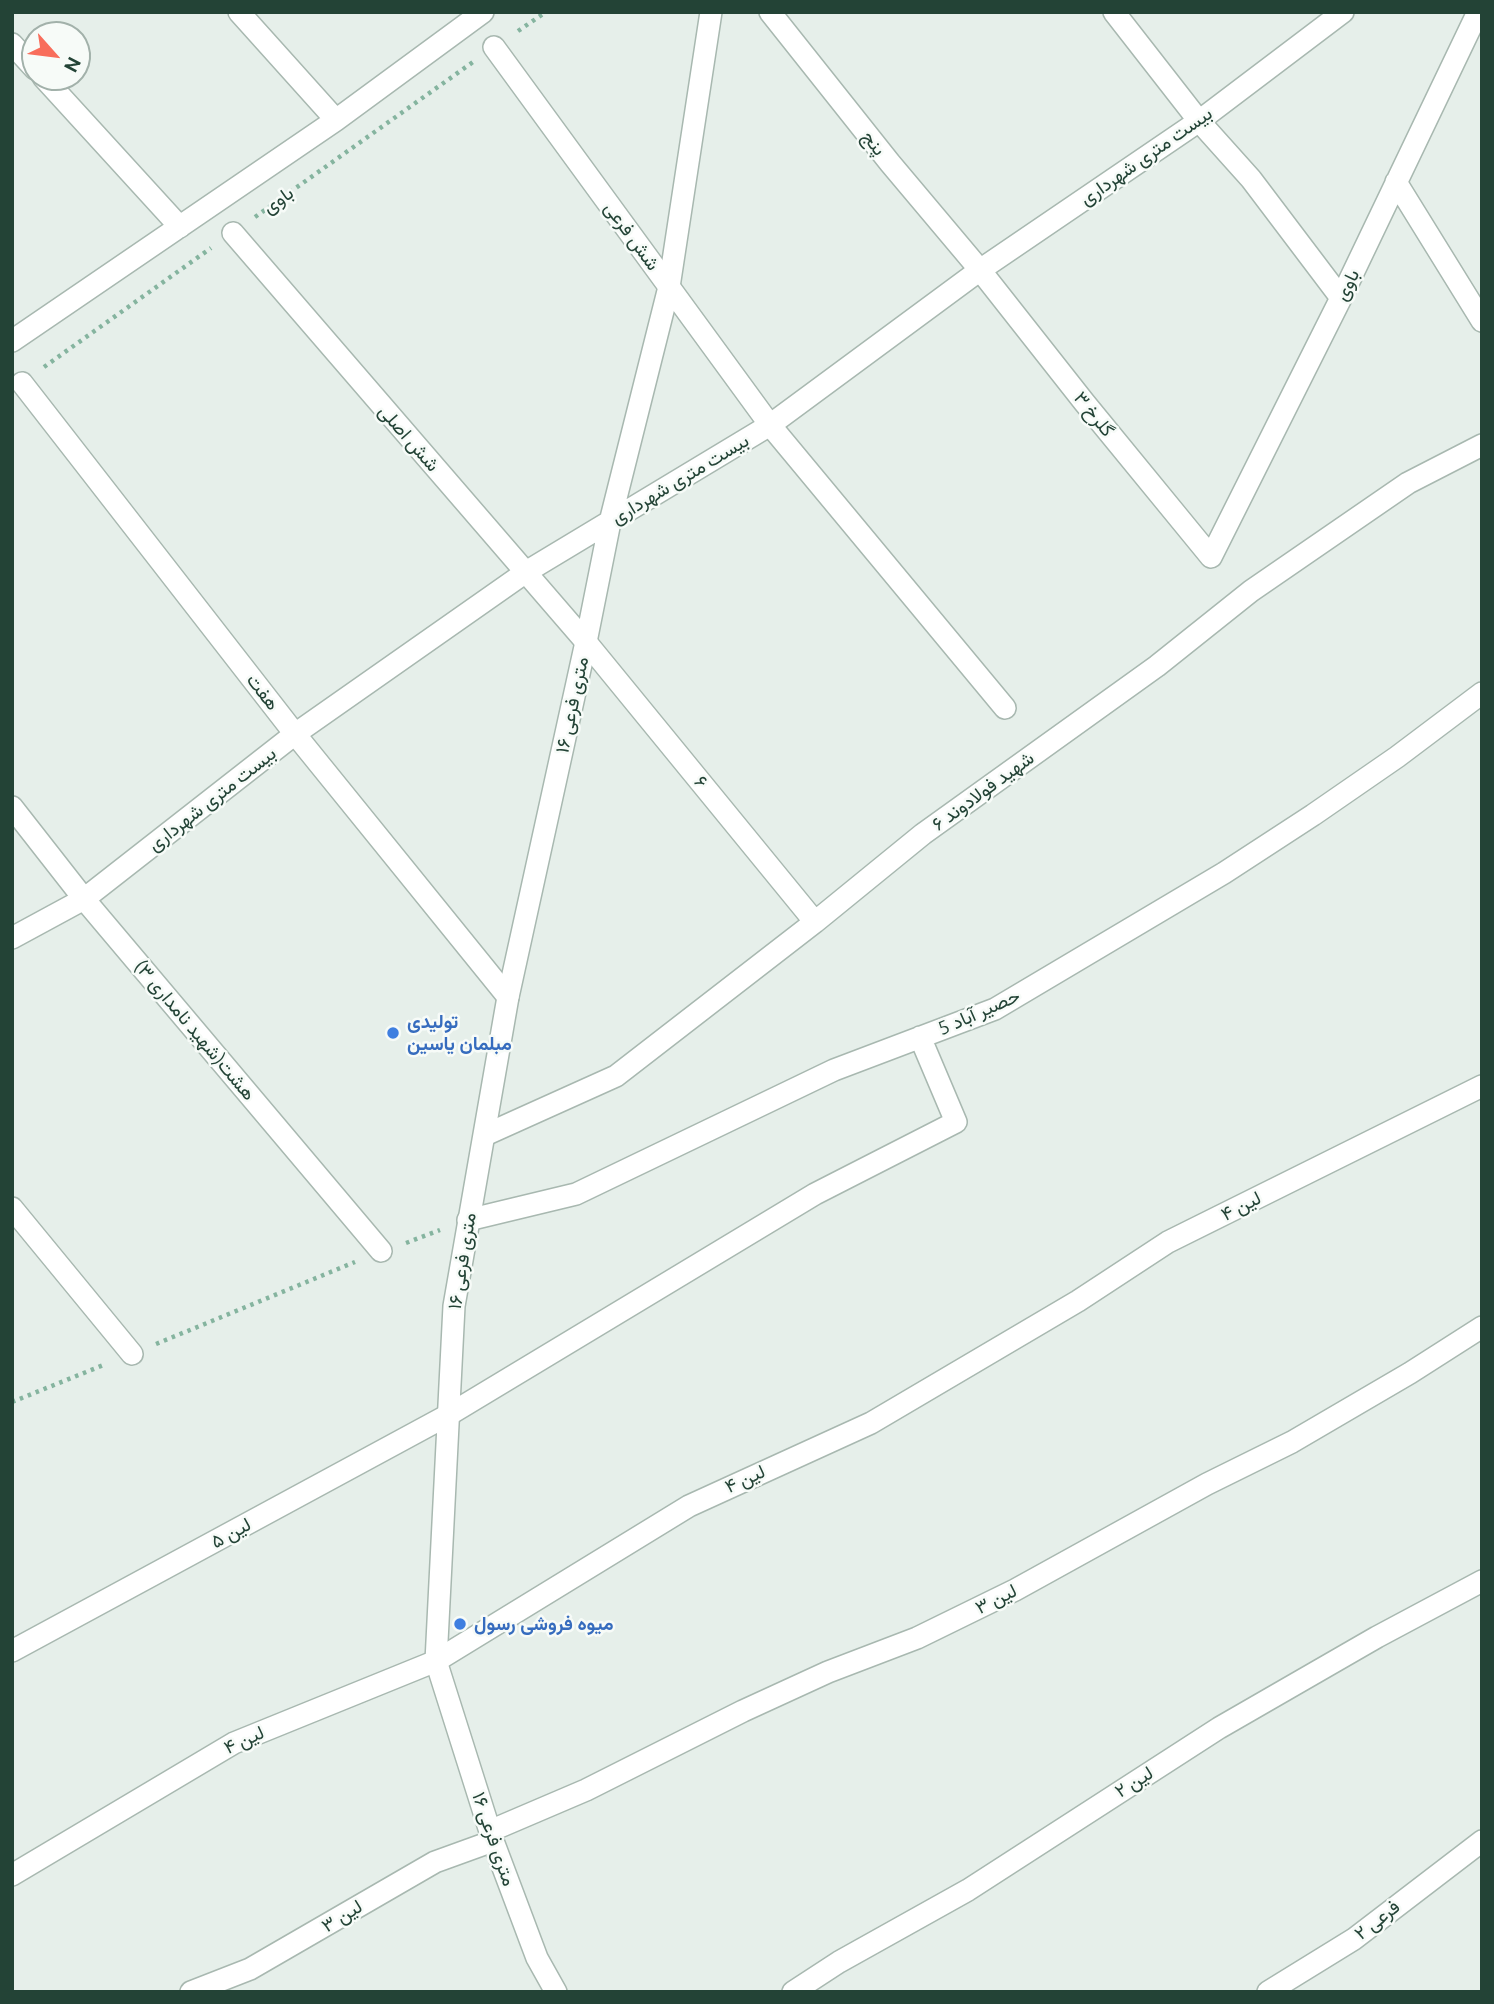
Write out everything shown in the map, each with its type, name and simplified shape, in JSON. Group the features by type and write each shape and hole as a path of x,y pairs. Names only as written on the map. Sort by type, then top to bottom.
{"street":[{"path":"239,12 336,120"},
{"name":"باوی","path":"17,329 180,227 336,120 482,12"},
{"name":"۱۶ متری فرعی","path":"556,1992 537,1958 492,1836 436,1661 454,1306 508,997 610,522 669,287 711,12"},
{"name":"پنج","path":"770,12 890,163 980,270"},
{"path":"1114,12 1199,121 1251,179 1341,298"},
{"name":"بیست متری شهرداری","path":"12,938 84,899 295,734 526,572 770,425 980,270 1199,121 1343,12"},
{"name":"باوی","path":"1210,557 1478,19"},
{"name":"شش فرعی","path":"494,47 770,425 1005,708"},
{"path":"56,91 180,227"},
{"path":"1395,182 1482,321"},
{"name":"شش اصلی","path":"233,233 586,642"},
{"name":"گلرخ ۳","path":"980,270 1210,557"},
{"name":"هفت","path":"22,383 295,734 508,997"},
{"name":"شهید فولادوند ۶","path":"485,1135 616,1076 815,922 923,834 1157,666 1251,591 1408,483 1482,445"},
{"name":"۶","path":"586,642 815,922"},
{"name":"حصیر آباد 5","path":"468,1220 576,1194 834,1070 995,1009 1224,873 1397,757 1482,693"},
{"name":"هشت(شهید نامداری ۳)","path":"12,807 84,899 381,1251"},
{"name":"لین ۵","path":"12,1651 450,1414 816,1194 956,1122 920,1037"},
{"name":"لین ۴","path":"12,1875 234,1743 436,1661 689,1506 871,1423 1078,1301 1168,1242 1482,1086"},
{"path":"12,1208 132,1354"},
{"name":"لین ۳","path":"201,1990 250,1969 435,1862 743,1711 828,1672 917,1638 1015,1590 1207,1484 1292,1442 1482,1327"},
{"name":"لین ۲","path":"793,1992 839,1962 968,1890 1219,1728 1377,1637 1482,1581"},
{"name":"۲ فرعی","path":"1268,1992 1354,1939 1482,1841"}],"path":[{"name":"باوی","path":"22,383 546,12"},
{"path":"12,1402 381,1251 468,1220"}],"place":[{"name":"تولیدی مبلمان یاسین","path":"393,1033"},
{"name":"میوه فروشی رسول","path":"460,1624"}]}
